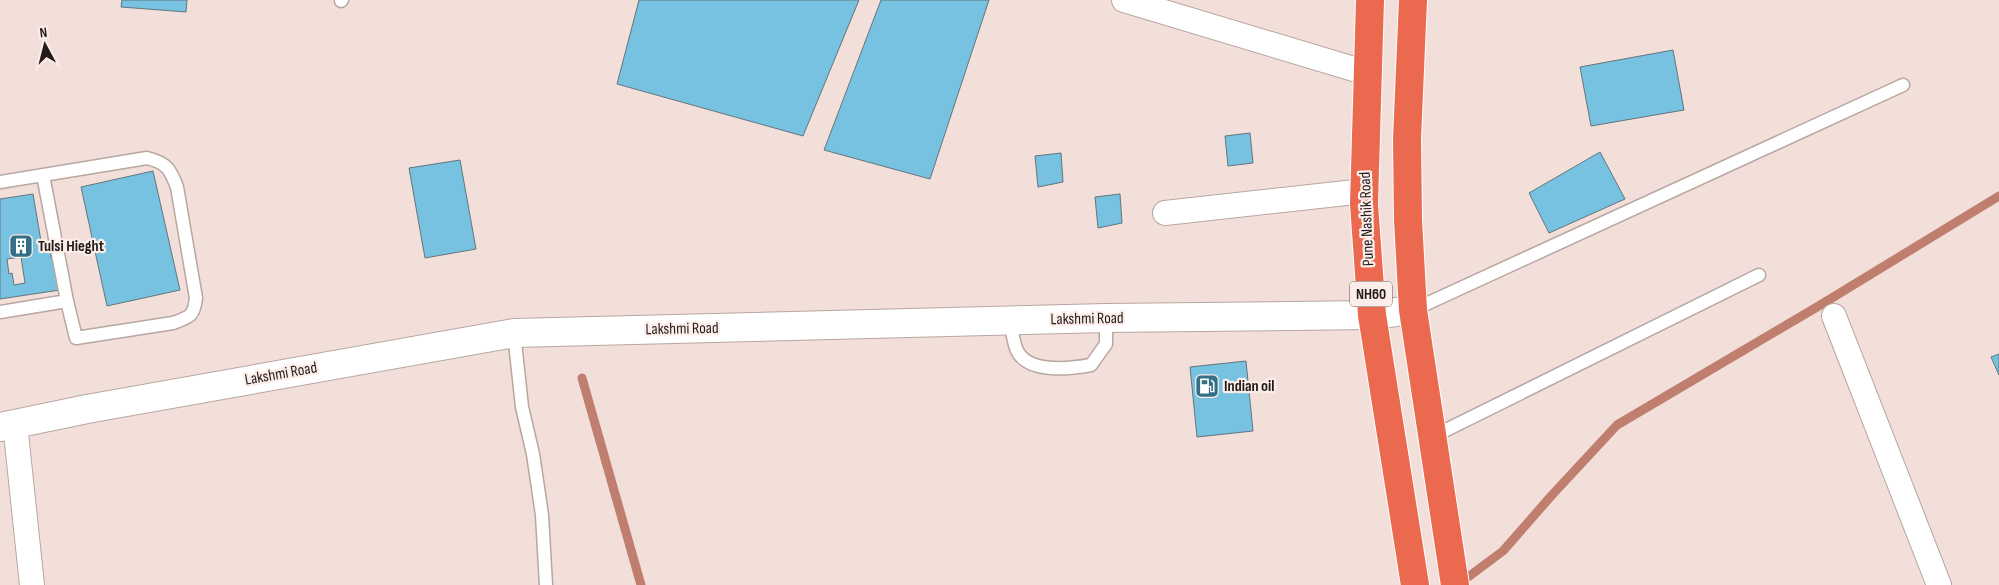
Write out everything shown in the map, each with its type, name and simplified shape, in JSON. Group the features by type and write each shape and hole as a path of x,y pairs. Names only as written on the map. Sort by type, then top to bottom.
{"highway":[{"name":"Pune Nashik Road","path":"1370,0 1364,204 1372,315 1415,585"},
{"name":"NH60","path":"1412,0 1406,139 1413,310 1455,585"}],"main road":[{"name":"Lakshmi Road","path":"7,425 87,408 514,333 1106,318 1372,315 1413,310"}],"street":[{"path":"1124,0 1367,73"},
{"path":"1165,213 1364,191"},
{"path":"1834,316 1939,585"},
{"path":"7,425 32,585"}],"lane":[{"path":"1413,310 1903,85"},
{"path":"0,182 147,158 160,161 170,170 178,187 196,298 195,308 189,318 173,323 76,338 43,176"},
{"path":"1432,437 1759,275"},
{"path":"0,312 67,300"},
{"path":"1010,321 1016,350 1026,360 1048,369 1090,365 1106,344 1106,318"},
{"path":"514,333 522,407 533,454 542,514 546,585"}],"building":[{"path":"122,0 187,0 186,12 121,7"},
{"path":"639,0 859,0 803,136 617,84"},
{"path":"881,0 989,0 930,179 824,150"},
{"path":"1673,50 1684,110 1591,126 1580,67"},
{"path":"1250,133 1253,163 1228,166 1225,136"},
{"path":"1600,152 1625,199 1549,233 1529,193"},
{"path":"1061,153 1063,182 1038,187 1035,156"},
{"path":"460,160 476,249 425,258 409,168"},
{"path":"153,171 180,290 107,306 81,187"},
{"name":"Tulsi Hieght","path":"33,194 42,247 49,246 51,258 55,257 60,290 0,299 0,199","holes":["21,257 25,283 14,285 12,273 9,274 7,259"]},
{"path":"1120,194 1122,223 1098,228 1095,197"},
{"path":"1999,354 1999,375 1991,357"},
{"path":"1246,361 1253,431 1197,437 1190,367"}],"waterway":[{"path":"1460,583 1503,551 1617,425 1822,304 1999,196"},
{"path":"582,378 641,585"}],"place":[{"name":"Tulsi Hieght","path":"21,246"},
{"name":"Indian oil","path":"1207,386"}]}
